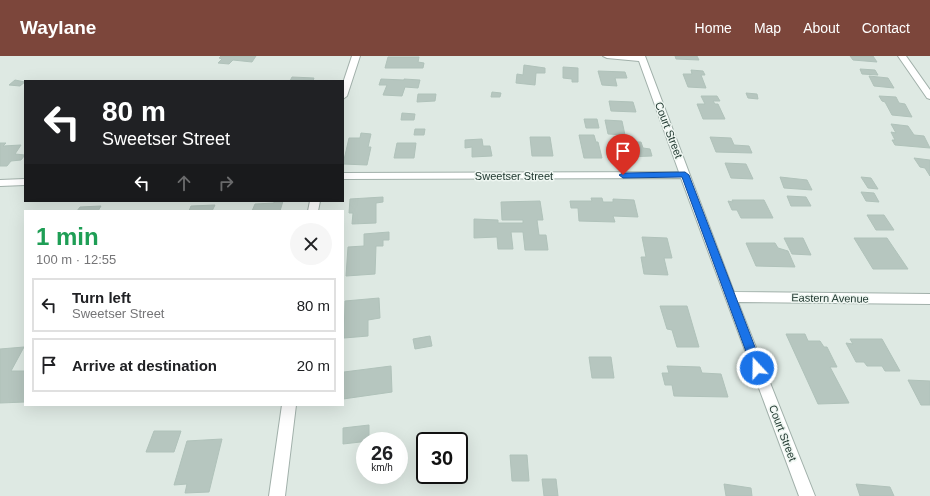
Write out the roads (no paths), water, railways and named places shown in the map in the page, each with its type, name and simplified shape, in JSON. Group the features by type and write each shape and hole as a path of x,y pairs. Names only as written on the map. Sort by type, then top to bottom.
{"street":[{"path":"344,93 356,56"},
{"path":"607,56 641,57"},
{"path":"902,56 930,96"},
{"name":"Court Street","path":"641,57 730,297 807,496"},
{"name":"Sweetser Street","path":"344,176 685,175"},
{"path":"0,183 24,182"},
{"name":"Eastern Avenue","path":"730,297 930,299"},
{"path":"277,496 289,406"}]}
